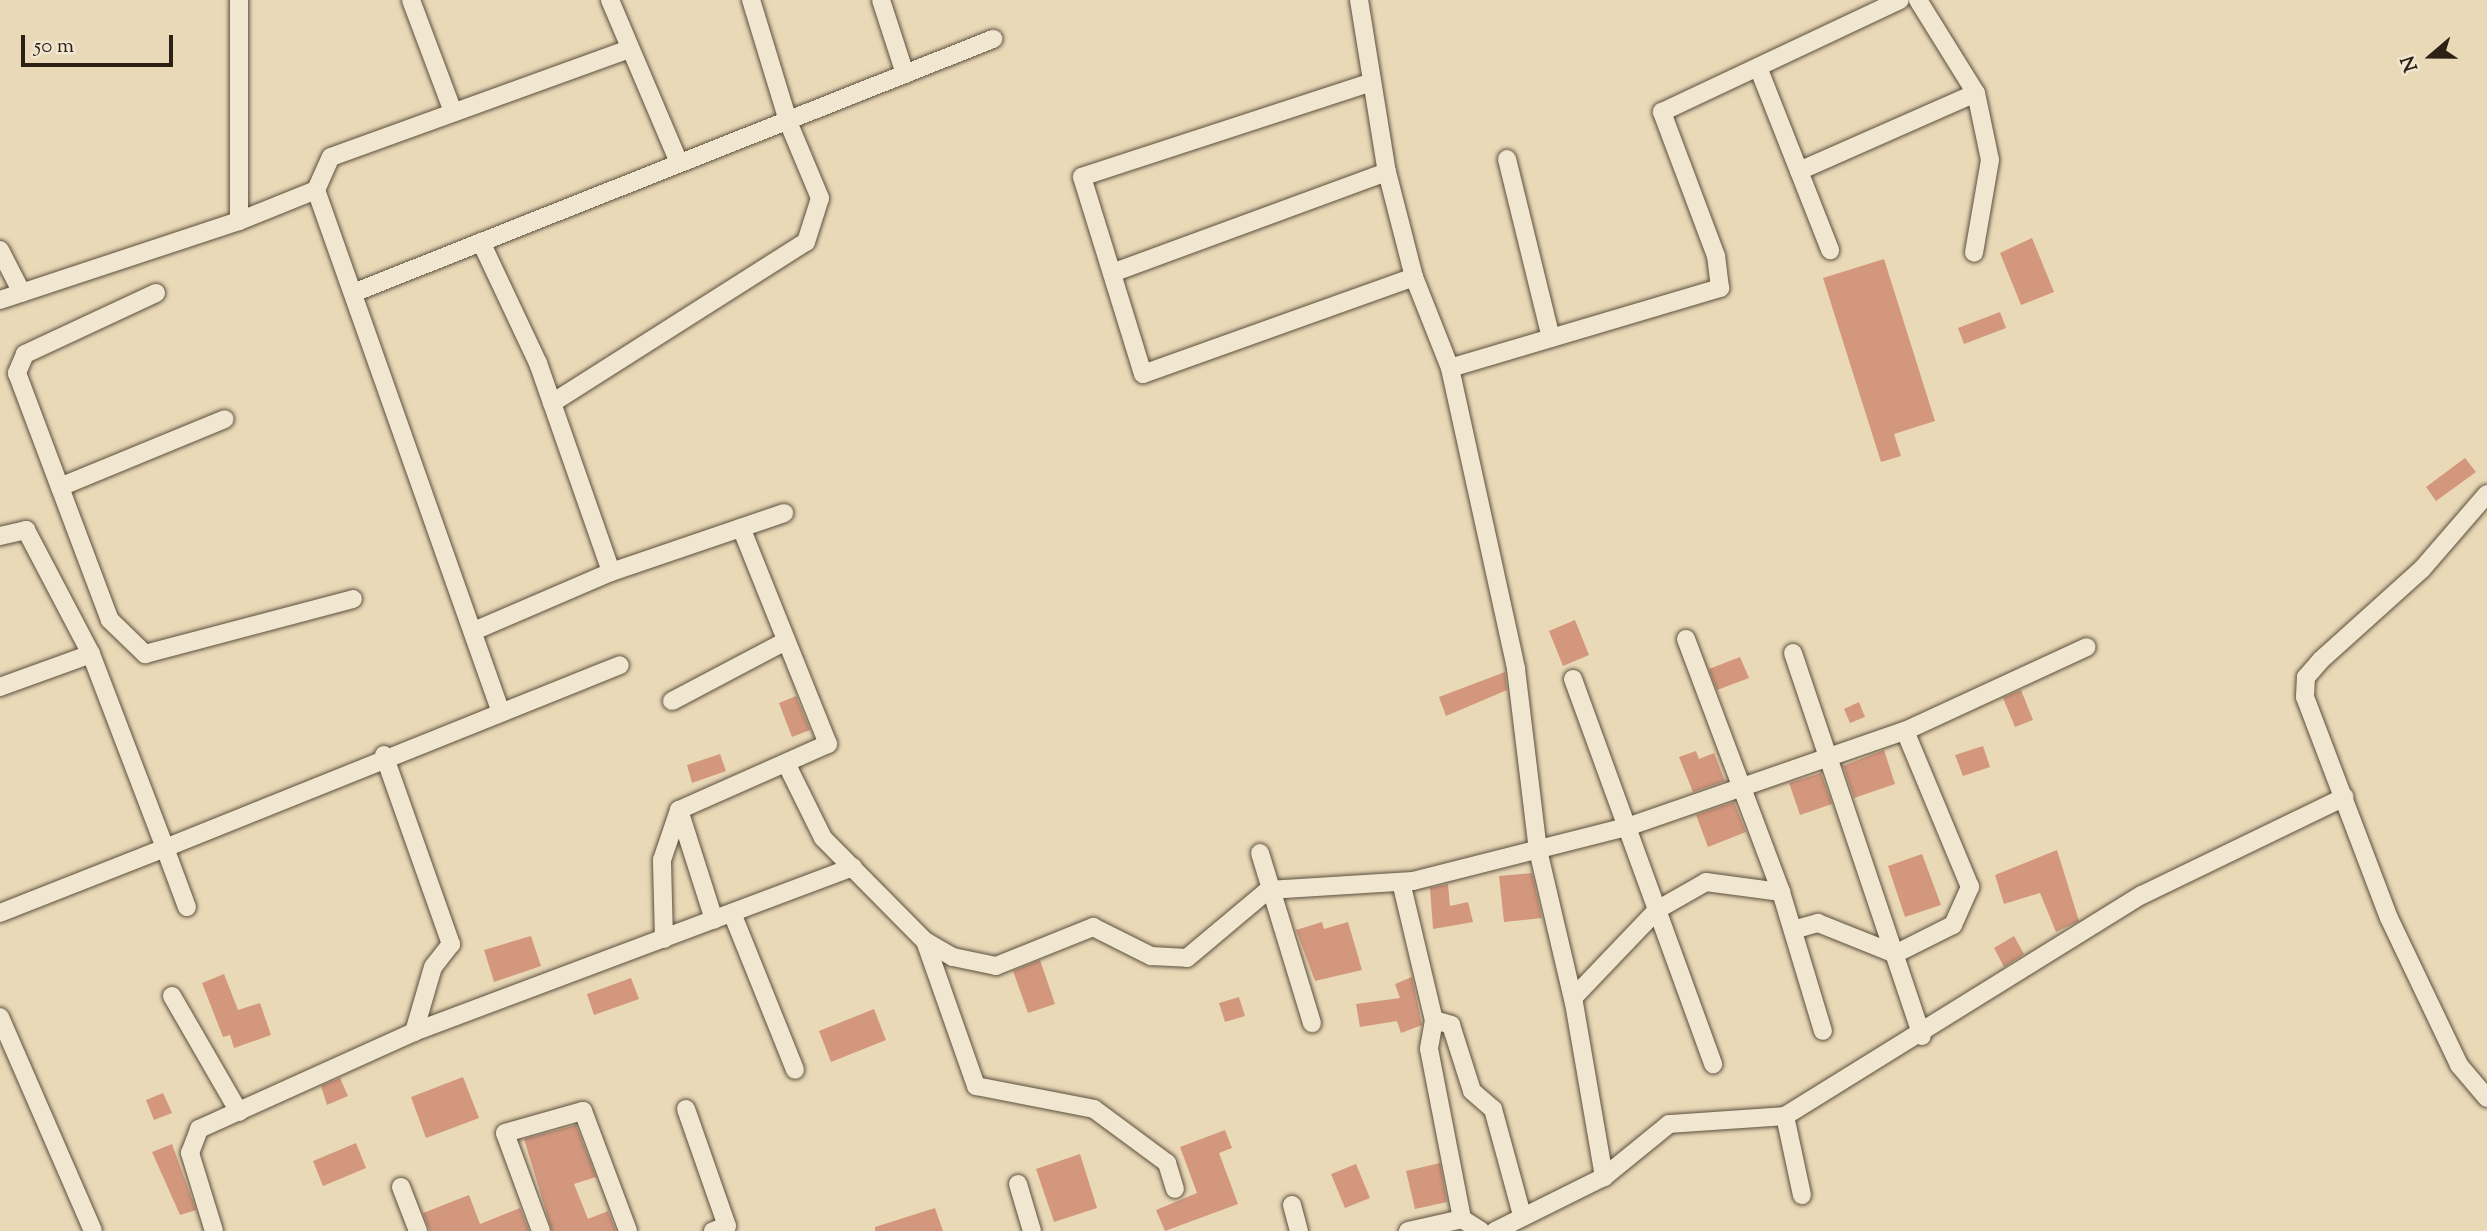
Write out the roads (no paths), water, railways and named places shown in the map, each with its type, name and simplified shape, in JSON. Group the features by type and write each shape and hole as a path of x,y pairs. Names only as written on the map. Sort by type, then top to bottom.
{"street":[{"path":"239,0 239,221"},
{"path":"411,0 453,113"},
{"path":"610,0 628,50 678,160"},
{"path":"552,402 806,242 820,198 789,124 751,0"},
{"path":"881,0 905,74"},
{"path":"1359,0 1387,172 1414,277 1450,368 1516,669 1538,850 1573,998 1604,1177"},
{"path":"1450,368 1720,288 1716,256 1662,112 1900,0"},
{"path":"1918,0 1976,93 1990,160 1974,253"},
{"path":"354,293 678,160 789,124 993,39"},
{"path":"0,300 239,221 316,190 331,157 628,50"},
{"path":"1758,66 1830,250"},
{"path":"1372,82 1082,177 1143,374 1414,277"},
{"path":"1799,171 1976,93"},
{"path":"1507,159 1551,338"},
{"path":"1112,273 1387,172"},
{"path":"316,190 500,710"},
{"path":"481,242 552,402 611,572"},
{"path":"0,250 22,293"},
{"path":"156,293 25,354 17,373 110,620 145,654 353,599"},
{"path":"60,487 225,419"},
{"path":"2487,494 2422,569 2306,677 2305,697 2389,918 2459,1065 2487,1098"},
{"path":"474,631 611,572 784,513"},
{"path":"664,939 662,860 679,810 787,765 828,744 741,528"},
{"path":"0,536 26,530 91,654 187,908"},
{"path":"79,631 110,620"},
{"path":"1686,639 1739,788 1781,892 1823,1031"},
{"path":"671,701 786,641"},
{"path":"787,765 823,838 925,941 953,957 996,966 1093,927 1150,956 1187,958 1268,890 1401,882 1627,827 1905,731 2087,647"},
{"path":"1793,653 1923,1035"},
{"path":"0,687 91,654"},
{"path":"0,913 165,848 384,755 620,665"},
{"path":"1573,679 1713,1064"},
{"path":"1793,930 1818,923 1895,954 1953,925 1970,887 1905,731"},
{"path":"384,755 451,944 433,967 414,1032"},
{"path":"1495,1231 1522,1215 1604,1177 1669,1124 1785,1116 1923,1035 2143,895 2345,797"},
{"path":"679,810 714,920"},
{"path":"1260,853 1268,890 1312,1023"},
{"path":"214,1231 190,1153 199,1129 414,1032 853,867"},
{"path":"1401,882 1434,1020 1429,1049 1462,1219"},
{"path":"1573,998 1657,910 1706,882 1781,892"},
{"path":"732,914 795,1070"},
{"path":"925,941 976,1086 1094,1109 1167,1163 1175,1189"},
{"path":"172,996 239,1112"},
{"path":"0,1017 93,1231"},
{"path":"1434,1020 1451,1026 1472,1091 1493,1109 1522,1215"},
{"path":"686,1109 727,1226 713,1231"},
{"path":"541,1231 505,1133 583,1111 628,1231"},
{"path":"1785,1116 1802,1195"},
{"path":"1018,1184 1031,1231"},
{"path":"401,1186 418,1231"},
{"path":"1292,1205 1299,1231"},
{"path":"1408,1231 1462,1219 1481,1231"}]}
